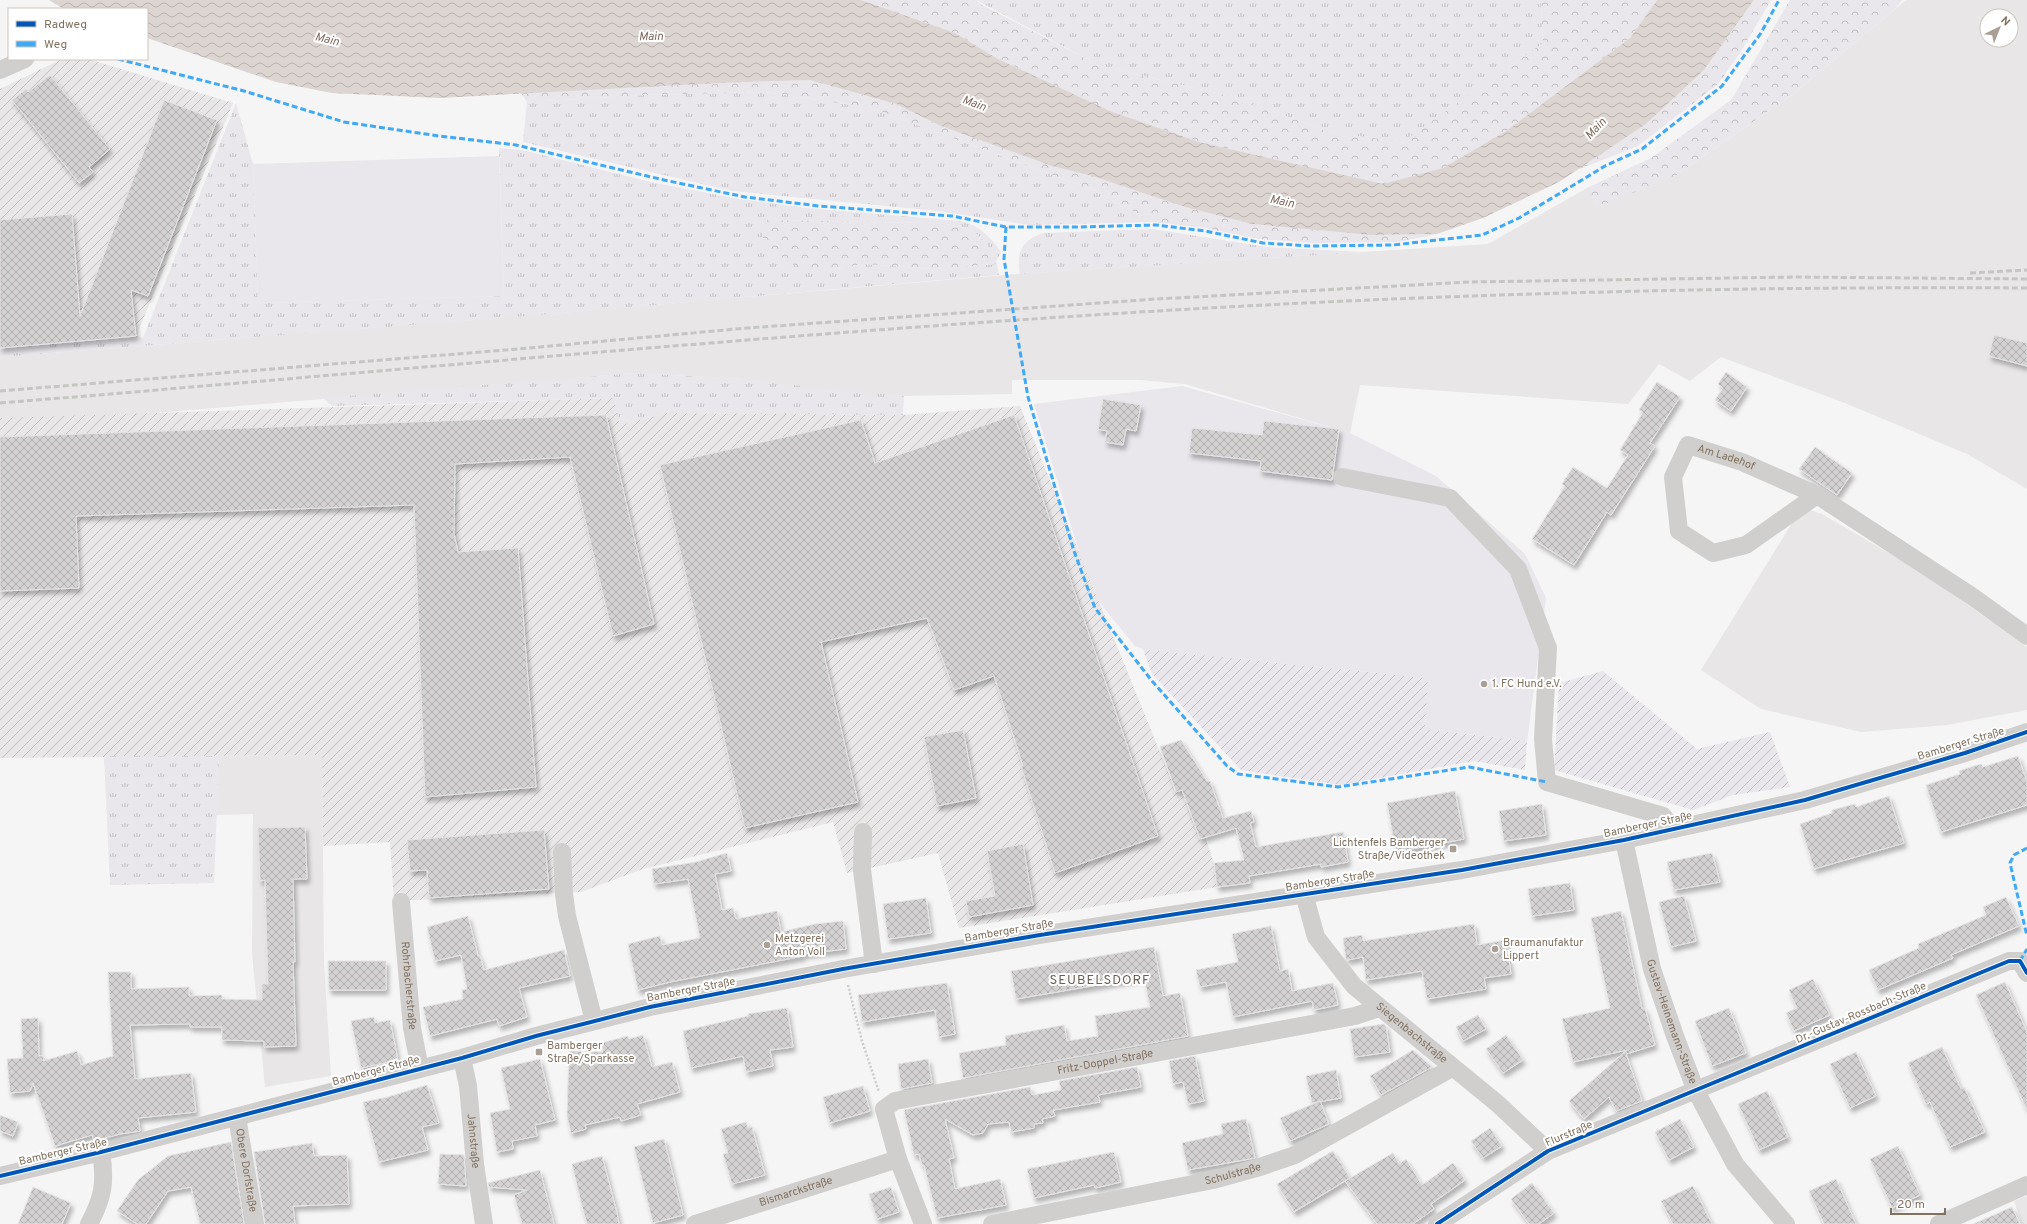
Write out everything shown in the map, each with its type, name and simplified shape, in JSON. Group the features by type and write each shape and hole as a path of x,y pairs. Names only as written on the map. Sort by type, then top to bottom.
{"street":[{"path":"0,70 23,60"},
{"name":"Am Ladehof","path":"1817,495 1746,545 1713,553 1679,531 1674,477 1688,445 1742,462 1817,495 1973,597 2027,636"},
{"path":"1342,477 1450,498 1518,569 1548,648 1543,739 1547,782 1663,816 1672,829"},
{"name":"Bamberger Straße","path":"0,1176 237,1117 462,1058 536,1036 650,1007 843,969 1040,935 1462,870 1624,840 1805,800 1965,753 2027,732"},
{"path":"863,832 862,870 874,964"},
{"name":"Gustav-Heinemann-Straße","path":"1624,840 1652,969 1674,1036 1696,1091 1735,1164 1786,1224"},
{"path":"562,852 564,894 567,916 594,1021"},
{"name":"Siegenbachstraße","path":"1304,894 1316,937 1354,986 1452,1068 1498,1104 1548,1151"},
{"name":"Rohrbacherstraße","path":"401,902 412,1028 420,1069"},
{"name":"Dr.-Gustav-Rossbach-Straße","path":"1696,1091 2009,961 2020,961 2027,973"},
{"name":"Fritz-Doppel-Straße","path":"884,1109 895,1101 1356,1016 1379,1008"},
{"name":"Jahnstraße","path":"462,1058 468,1086 475,1164 484,1224"},
{"name":"Schulstraße","path":"992,1224 1213,1180 1260,1168 1295,1156 1452,1068"},
{"name":"Flurstraße","path":"1437,1224 1548,1151 1696,1091"},
{"path":"884,1109 898,1159 923,1224"},
{"name":"Obere Dorfstraße","path":"237,1117 255,1224"},
{"path":"89,1224 98,1206 103,1190 104,1172 101,1152"},
{"name":"Bismarckstraße","path":"694,1224 898,1159"},
{"path":"1939,1224 2027,1185"}],"path":[{"path":"843,969 862,1041 884,1109"}],"shaded area":[{"path":"1906,0 2027,0 2027,489 1967,454 1845,403 1721,357 1690,381 1659,364 1628,404 1360,385 1350,433 1185,384 1140,380 1012,380 1012,394 904,396 854,393 743,379 634,373 0,426 0,357 549,314 1017,274 1488,244 1589,187 1675,176 1791,96"},
{"path":"60,60 91,60 233,103 136,336 0,348 0,89"},
{"path":"614,398 620,425 666,413 903,415 1020,406 1176,792 1182,790 1200,839 1205,837 1214,863 1217,887 959,928 938,853 847,873 833,822 643,869 581,892 394,901 390,842 323,846 322,755 0,758 0,418"},
{"path":"1802,507 1822,514 1920,571 2027,647 2027,710 1947,725 1861,732 1761,709 1701,670"},
{"path":"322,755 324,963 331,1076 265,1087 252,953 253,814 216,815 219,756"},
{"path":"2027,1196 2027,1224 2022,1224 2014,1201"}],"green space":[{"path":"861,0 976,0 982,5 1100,66 1238,98 1329,132 1402,142 1543,43 1541,0 1657,0 1630,38 1506,131 1443,168 1383,185 1199,142 1110,111 998,59 955,33"},
{"path":"976,0 1541,0 1543,43 1402,143 1329,132 1238,98 1100,66"},
{"path":"1754,0 1771,0 1740,53 1718,84 1638,146 1577,170 1646,124 1704,70"},
{"path":"1790,0 1902,0 1895,9 1792,95 1675,176 1595,208 1589,187 1651,158 1731,100"},
{"path":"810,80 896,104 941,126 1052,166 1092,176 1185,207 1252,224 1371,235 1437,234 1398,242 1313,243 1259,239 1205,228 1153,222 1096,191 871,108 766,92 645,95 527,102 521,93"},
{"path":"766,92 871,108 1096,191 1153,222 1029,225 938,211 732,191 523,142 527,102 645,95"},
{"path":"236,103 253,164 258,303 504,296 499,148 522,150 655,183 739,199 806,208 961,221 968,223 984,232 993,241 1001,252 996,262 986,243 975,233 961,227 940,223 763,220 837,268 865,264 934,269 997,264 999,275 539,315 0,357 0,348 136,336 143,338"},
{"path":"499,156 504,296 258,303 253,164"},
{"path":"763,220 940,223 951,225 969,230 982,238 997,264 934,269 865,264 837,268 799,268 763,245"},
{"path":"1152,229 1267,247 1364,252 1020,274 1019,259 1022,248 1025,243 1043,233"},
{"path":"634,373 743,379 904,396 903,415 666,413 620,425 613,398 332,406 323,398"},
{"path":"1182,386 1350,433 1436,476 1525,554 1546,598 1527,741 1425,729 1428,678 1143,649 1135,646 1099,602 1079,552 1034,404"},
{"path":"1143,649 1429,678 1425,729 1527,741 1525,770 1474,761 1340,785 1241,770 1152,674"},
{"path":"1603,671 1697,749 1770,732 1790,787 1733,795 1693,810 1554,770 1559,683"},
{"path":"104,756 219,756 214,883 110,885"}],"water":[{"name":"Main","path":"49,0 861,0 955,33 998,59 1110,111 1199,142 1383,184 1443,168 1506,131 1630,38 1657,0 1754,0 1704,70 1646,124 1559,182 1483,218 1437,234 1371,235 1252,224 1185,207 1092,176 1052,166 941,126 896,104 810,80 719,83 440,98 332,93 276,82 148,38 148,8 62,8"}],"building":[{"path":"50,75 110,149 89,167 93,172 79,183 12,100 26,89 28,92"},
{"path":"164,100 217,120 148,296 131,290 136,336 0,348 0,220 72,214 80,316"},
{"path":"1994,335 2027,343 2027,366 1989,356"},
{"path":"1726,372 1747,387 1731,411 1715,400 1723,388 1718,384"},
{"path":"1657,382 1680,397 1650,443 1655,446 1611,515 1607,512 1574,565 1532,539 1565,486 1562,484 1573,467 1607,488 1628,455 1620,450 1643,412 1639,410"},
{"path":"1103,399 1141,405 1136,431 1126,429 1123,445 1105,442 1107,431 1098,429"},
{"path":"606,415 654,624 613,636 570,457 455,464 454,534 458,552 518,548 536,787 425,797 414,505 76,516 79,588 0,591 0,437"},
{"path":"1014,415 1158,836 1055,873 994,676 954,690 927,618 821,642 858,802 745,828 660,465 861,420 875,463"},
{"path":"1264,421 1339,429 1332,480 1260,471 1261,461 1189,453 1192,428 1262,435"},
{"path":"1815,447 1852,473 1837,495 1799,469"},
{"path":"963,730 976,798 937,806 924,737"},
{"path":"1181,740 1207,781 1210,781 1223,818 1251,811 1254,822 1250,823 1256,847 1343,832 1348,862 1321,867 1321,864 1249,876 1250,883 1217,887 1214,863 1244,860 1236,828 1200,839 1182,790 1176,792 1160,747"},
{"path":"2018,756 2027,782 2027,805 1941,832 1926,785 1960,774 1959,771 1971,767 1981,764 1983,767"},
{"path":"1455,791 1464,839 1396,852 1387,803"},
{"path":"1889,796 1904,843 1814,869 1800,824 1832,813 1832,810 1855,804 1856,807"},
{"path":"1542,804 1546,835 1504,841 1499,811"},
{"path":"305,827 307,879 293,879 295,962 293,962 296,1046 264,1047 264,1041 222,1040 222,1027 190,1027 190,1024 130,1025 135,1079 191,1073 196,1112 138,1118 140,1131 120,1134 94,1141 92,1135 55,1146 33,1083 30,1091 10,1093 7,1059 23,1058 21,1019 38,1018 39,1056 44,1056 43,1061 77,1051 81,1065 113,1056 108,972 131,972 131,989 189,987 189,996 222,995 222,999 262,1000 262,984 268,984 265,880 260,881 258,828"},
{"path":"544,830 549,889 429,898 427,870 410,871 407,840"},
{"path":"1023,844 1033,905 969,917 966,901 995,896 987,851"},
{"path":"727,853 731,871 715,874 722,910 733,908 736,919 777,911 781,932 815,924 843,921 846,949 803,954 803,956 670,982 638,990 628,944 660,936 662,945 700,938 688,879 654,884 652,869 696,862"},
{"path":"1712,853 1720,882 1674,890 1667,862"},
{"path":"1570,883 1574,910 1532,916 1528,889"},
{"path":"1684,896 1696,941 1671,947 1659,902"},
{"path":"2006,897 2019,926 1951,955 1953,958 1878,990 1869,970 1919,948 1918,944 1986,915 1983,907"},
{"path":"926,898 931,933 888,939 883,904"},
{"path":"1621,911 1642,1009 1645,1008 1655,1045 1626,1054 1642,1101 1616,1111 1609,1097 1584,1119 1569,1101 1627,1050 1573,1062 1562,1019 1610,1008 1591,918"},
{"path":"468,916 478,956 480,956 484,970 564,950 570,976 519,988 527,1017 499,1026 497,1019 430,1036 423,1007 463,999 462,990 467,989 461,955 435,961 427,927"},
{"path":"1474,924 1477,945 1506,940 1511,974 1484,978 1486,989 1427,999 1422,971 1366,980 1363,957 1346,959 1343,938 1362,935 1363,941"},
{"path":"1271,926 1280,971 1288,969 1292,991 1333,983 1338,1005 1314,1010 1312,1001 1233,1017 1226,982 1200,987 1196,970 1238,962 1232,934"},
{"path":"1154,947 1163,996 1180,993 1188,1036 963,1078 959,1053 1006,1045 1005,1036 1064,1025 1067,1041 1098,1036 1095,1016 1150,1007 1144,977 1016,999 1011,971"},
{"path":"328,961 386,961 386,990 329,990"},
{"path":"1813,979 1830,1015 1794,1031 1786,1013 1797,1008 1789,990"},
{"path":"2005,982 2027,1032 2027,1110 1976,995"},
{"path":"947,983 955,1034 939,1037 935,1010 862,1022 858,995"},
{"path":"787,1008 793,1047 770,1050 773,1066 746,1072 743,1056 691,1068 683,1031 748,1016 748,1014"},
{"path":"1729,1008 1746,1053 1712,1066 1695,1021"},
{"path":"1478,1015 1486,1029 1463,1041 1456,1027"},
{"path":"374,1017 375,1023 390,1020 398,1060 361,1068 351,1021"},
{"path":"1384,1024 1386,1026 1390,1052 1354,1057 1350,1029"},
{"path":"643,1035 652,1067 672,1062 680,1092 637,1104 641,1115 621,1121 620,1117 585,1125 586,1129 571,1133 567,1116 569,1051 603,1052 601,1043 628,1036 629,1039"},
{"path":"1506,1035 1523,1060 1503,1073 1486,1049"},
{"path":"1942,1047 1961,1089 1964,1087 1985,1132 1950,1147 1930,1102 1926,1104 1908,1063"},
{"path":"1413,1050 1432,1067 1381,1095 1370,1076"},
{"path":"1856,1052 1876,1096 1850,1108 1830,1064"},
{"path":"1195,1056 1204,1101 1188,1104 1183,1082 1173,1084 1169,1061"},
{"path":"540,1059 555,1120 535,1125 537,1136 512,1141 513,1149 497,1152 490,1113 510,1109 501,1068"},
{"path":"928,1059 932,1083 901,1089 898,1064"},
{"path":"1137,1067 1141,1087 1098,1095 1100,1102 1053,1110 1055,1116 1042,1119 1043,1123 1034,1124 1034,1128 1011,1132 1009,1122 988,1124 983,1133 973,1135 945,1119 954,1158 949,1159 955,1189 1000,1179 1006,1205 937,1218 924,1165 922,1165 919,1154 914,1155 904,1110 1030,1087 1032,1095 1061,1090 1059,1081"},
{"path":"1336,1070 1341,1098 1312,1103 1306,1076"},
{"path":"427,1085 439,1123 422,1127 428,1150 379,1162 363,1102 388,1097"},
{"path":"863,1086 870,1111 830,1123 823,1097"},
{"path":"1767,1091 1788,1137 1759,1150 1738,1104"},
{"path":"1320,1101 1329,1124 1290,1141 1280,1118"},
{"path":"0,1115 18,1122 13,1136 0,1131"},
{"path":"1246,1119 1255,1158 1188,1170 1182,1143 1223,1134 1221,1124"},
{"path":"1680,1119 1694,1147 1669,1160 1655,1132"},
{"path":"746,1122 748,1128 752,1127 765,1175 732,1184 723,1154 728,1153 721,1129"},
{"path":"1490,1128 1502,1146 1483,1158 1471,1141"},
{"path":"664,1139 683,1215 653,1223 634,1147"},
{"path":"231,1142 244,1224 200,1224 191,1187 168,1191 146,1224 137,1224 117,1211 138,1180 168,1156"},
{"path":"312,1143 314,1156 347,1155 349,1204 293,1206 295,1224 265,1224 254,1152"},
{"path":"1898,1146 1920,1195 1892,1208 1870,1159"},
{"path":"1333,1151 1350,1178 1294,1212 1277,1184"},
{"path":"1114,1152 1121,1182 1095,1188 1094,1185 1034,1198 1027,1169"},
{"path":"1393,1153 1399,1164 1406,1159 1422,1185 1453,1163 1465,1180 1431,1204 1434,1209 1413,1224 1377,1224 1345,1181"},
{"path":"440,1154 464,1155 466,1186 438,1184"},
{"path":"602,1156 619,1224 587,1224 581,1202 572,1164"},
{"path":"540,1170 554,1224 522,1224 514,1195 527,1190 489,1187 488,1183"},
{"path":"1836,1179 1856,1224 1824,1224 1809,1191"},
{"path":"1532,1183 1554,1213 1539,1224 1529,1224 1511,1199"},
{"path":"1693,1186 1712,1224 1673,1224 1661,1201"},
{"path":"33,1187 71,1203 62,1224 18,1224"},
{"path":"891,1187 899,1212 877,1219 869,1194"},
{"path":"2012,1207 2020,1224 1973,1224"}],"railway":[{"path":"1970,273 2027,270"},
{"path":"0,391 518,349 747,328 1156,299 1469,282 1795,277 2027,279"},
{"path":"0,403 809,335 1078,316 1315,302 1671,290 2027,288"}],"marked path":[{"path":"122,60 244,91 344,122 439,136 516,145 664,180 745,197 819,206 952,216 1006,227 1156,225 1205,231 1263,243 1310,246 1393,245 1482,235 1519,218 1605,166 1642,149 1722,86 1761,33 1779,0"},
{"path":"1006,227 1004,259 1028,397 1074,551 1095,608 1152,681 1227,766 1238,774 1338,787 1469,767 1547,782"},
{"path":"2027,848 2014,855 2010,863 2027,936"},
{"path":"2020,961 2027,949"}],"cycle path":[{"path":"0,1176 101,1152 462,1058 536,1036 650,1007 843,969 1040,935 1462,870 1624,840 1805,800 1965,753 2027,732"},
{"path":"1437,1224 1548,1151 2009,961 2020,961 2027,973"}],"place":[{"name":"1. FC Hund e.V.","path":"1484,684"},
{"name":"Lichtenfels Bamberger Straße/Videothek","path":"1453,849"},
{"name":"Metzgerei Anton Voll","path":"767,945"},
{"name":"Braumanufaktur Lippert","path":"1495,949"},
{"name":"Bamberger Straße/Sparkasse","path":"539,1052"}],"district":[{"name":"SEUBELSDORF","path":"1100,981"}]}
